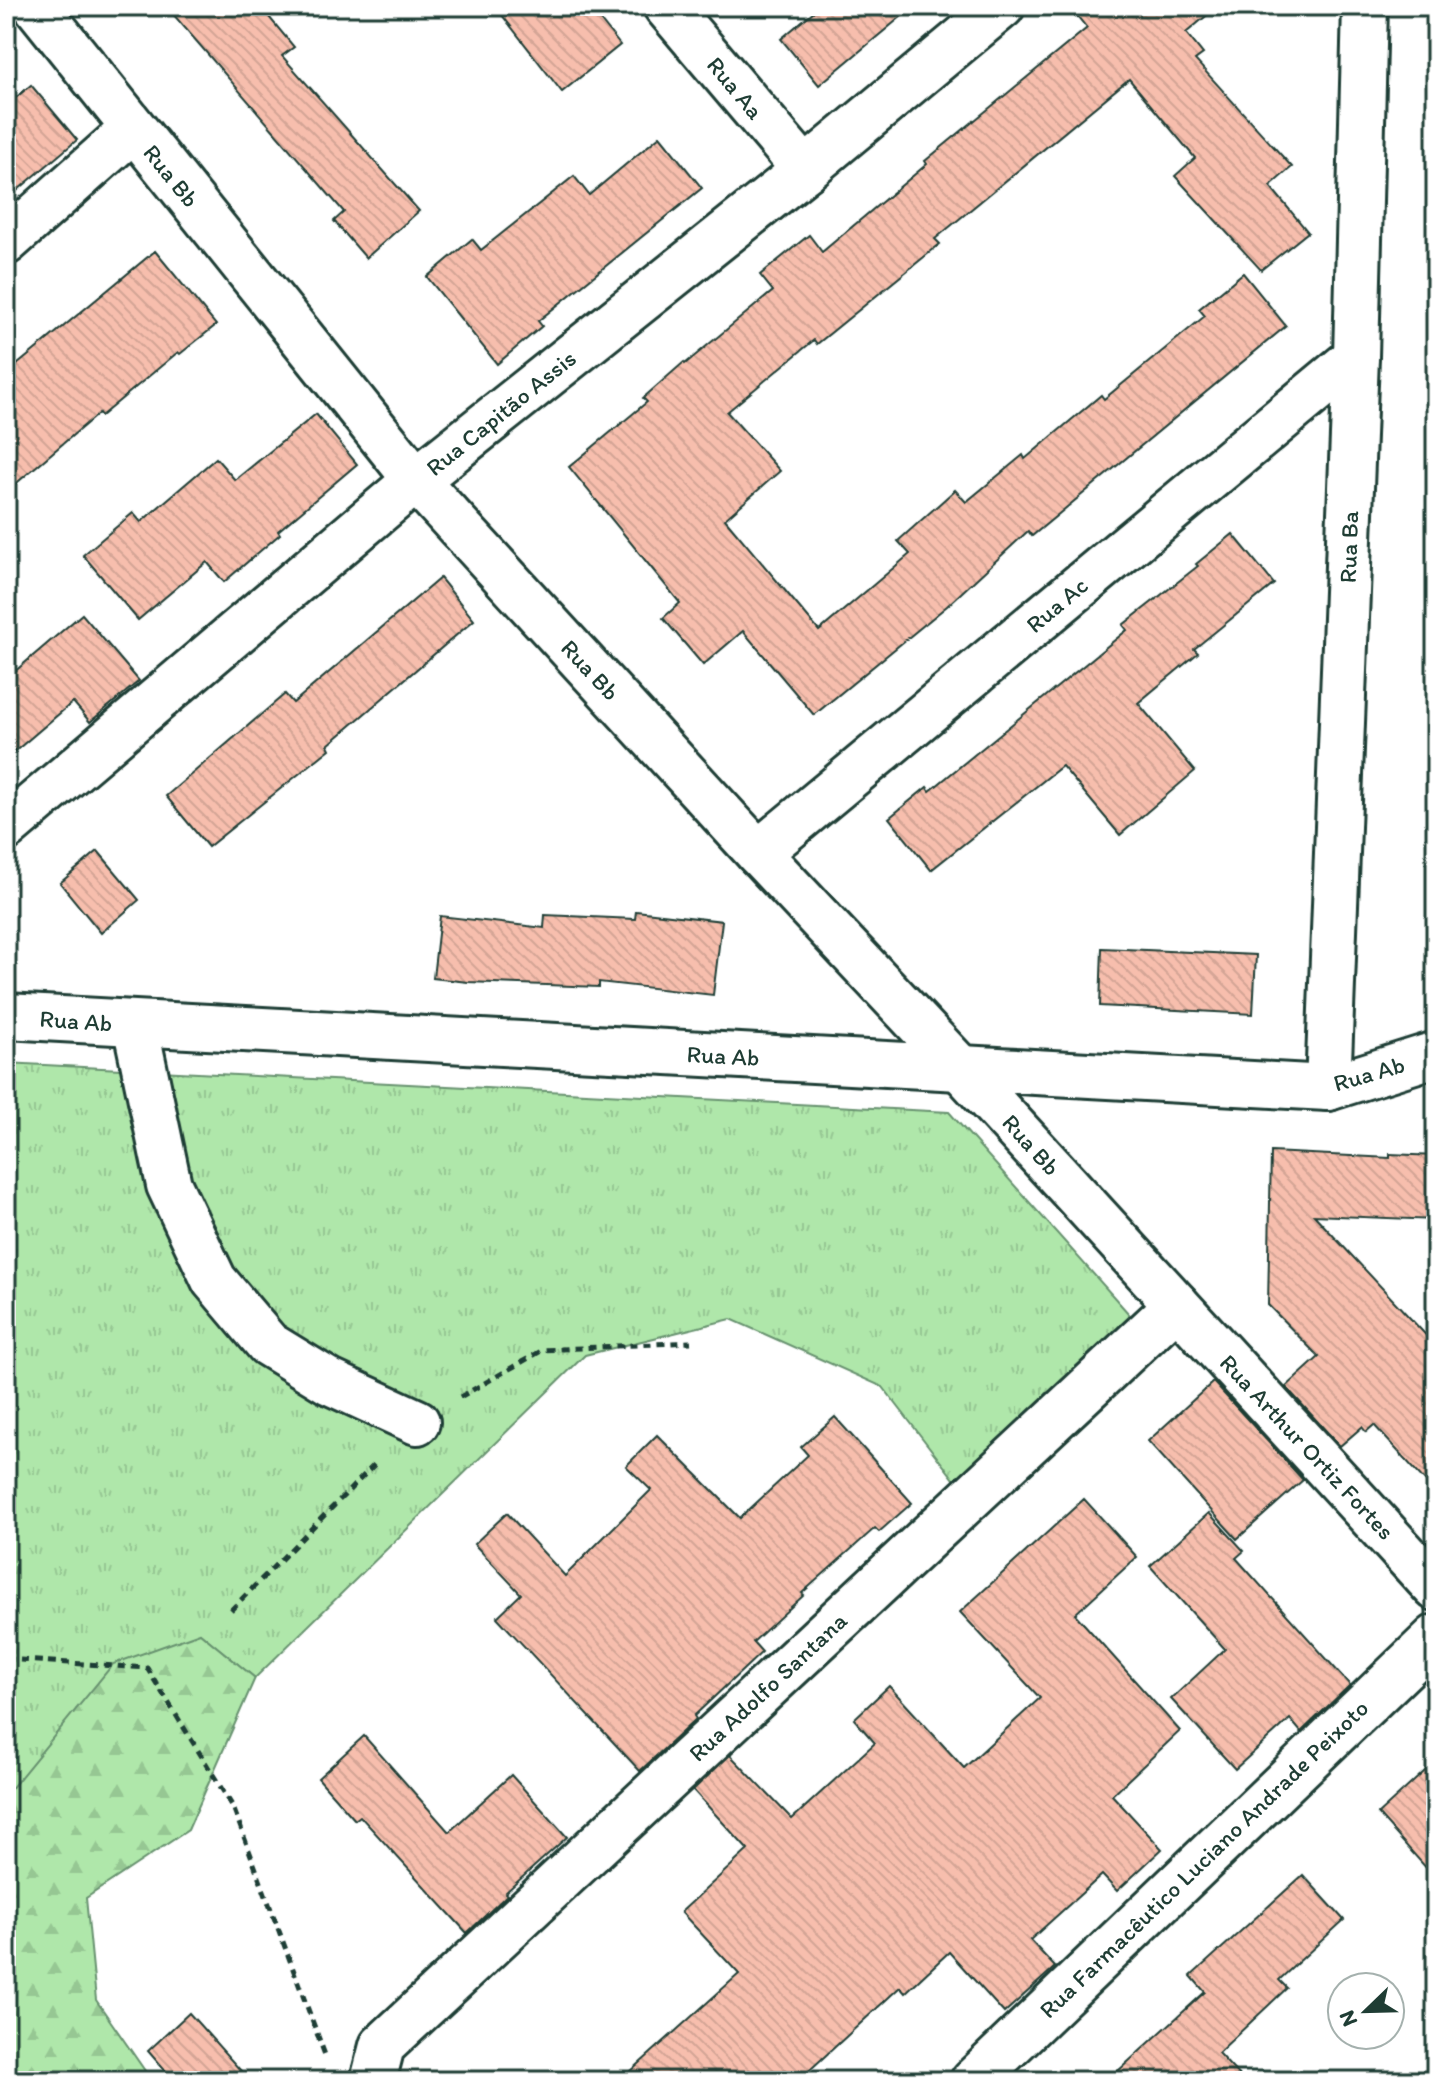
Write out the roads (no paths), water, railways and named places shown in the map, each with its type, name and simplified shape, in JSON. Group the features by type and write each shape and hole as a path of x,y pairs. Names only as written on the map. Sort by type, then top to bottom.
{"street":[{"name":"Rua Bb","path":"36,6 416,480 1177,1305"},
{"name":"Rua Aa","path":"666,6 805,170"},
{"name":"Rua Capitão Assis","path":"6,828 416,480 805,170 1002,6"},
{"name":"Rua Ba","path":"1328,1088 1356,357 1365,6"},
{"path":"6,242 133,129"},
{"name":"Rua Ac","path":"758,853 1356,357"},
{"name":"Rua Ab","path":"6,1016 1328,1088 1436,1054"},
{"path":"135,1024 169,1185 214,1280 268,1344 330,1382 417,1422"},
{"name":"Rua Arthur Ortiz Fortes","path":"1177,1305 1436,1588"},
{"name":"Rua Adolfo Santana","path":"373,2079 382,2046 1177,1305"},
{"name":"Rua Farmacêutico Luciano Andrade Peixoto","path":"973,2081 1436,1637"}]}
